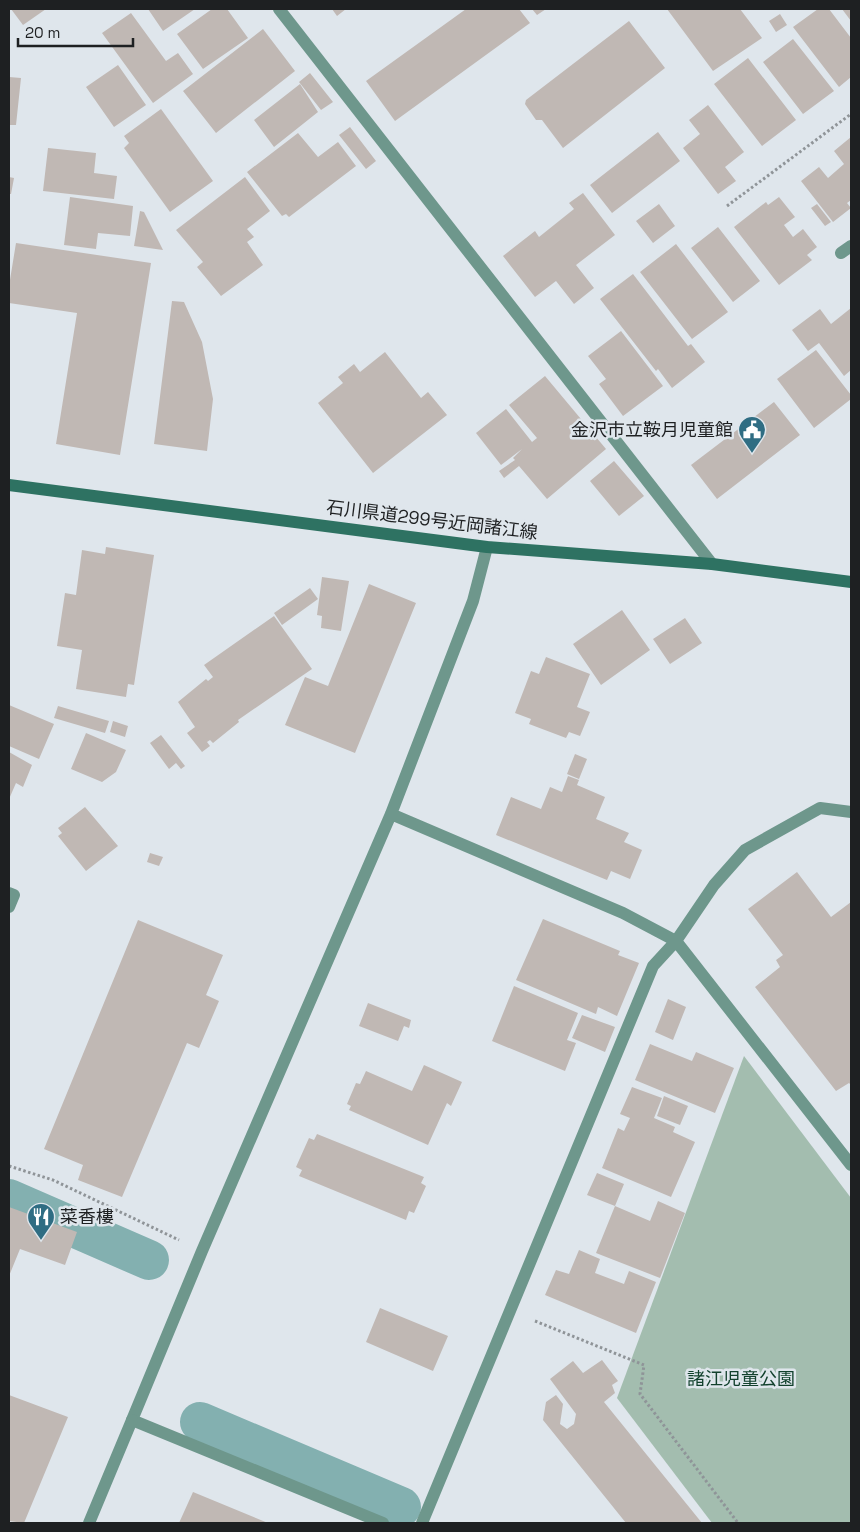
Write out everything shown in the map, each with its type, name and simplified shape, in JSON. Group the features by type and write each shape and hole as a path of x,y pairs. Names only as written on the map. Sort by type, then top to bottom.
{"main road":[{"name":"石川県道299号近岡諸江線","path":"9,485 487,547 712,564 851,582"}],"street":[{"path":"279,9 712,564"},
{"path":"90,1523 202,1252 391,814 473,601 487,547"},
{"path":"422,1523 508,1310 653,966 676,941 714,885 745,850 820,808 851,812"},
{"path":"391,814 623,913 676,941 851,1165"},
{"path":"9,894 14,895 9,907"},
{"path":"132,1420 384,1523"}],"path":[{"path":"727,206 851,114"},
{"path":"9,1166 53,1180 202,1252"},
{"path":"508,1310 644,1366 640,1394 738,1523"}],"green space":[{"name":"諸江児童公園","path":"744,1056 851,1198 851,1523 712,1523 617,1398"}],"building":[{"path":"11,9 46,9 23,25"},
{"path":"148,9 195,9 163,31"},
{"path":"212,9 227,9 248,38 203,69 177,34"},
{"path":"332,9 346,9 337,16"},
{"path":"466,9 519,9 530,23 395,121 366,81"},
{"path":"532,9 546,9 537,15"},
{"path":"667,9 740,9 762,38 713,71"},
{"path":"818,9 829,9 851,38 851,77 839,87 793,27"},
{"path":"842,9 851,9 851,21"},
{"path":"131,13 166,61 178,53 193,74 153,103 102,33"},
{"path":"780,14 787,25 776,32 769,21"},
{"path":"629,21 665,68 563,148 542,120 536,120 525,104 526,100"},
{"path":"263,29 295,71 216,133 183,91"},
{"path":"793,39 834,91 803,114 763,62"},
{"path":"748,58 796,120 762,146 714,84"},
{"path":"118,65 146,105 114,127 86,87"},
{"path":"310,73 333,102 321,110 299,82"},
{"path":"9,77 21,78 16,125 9,125"},
{"path":"300,84 318,112 274,147 254,120"},
{"path":"708,105 744,152 725,167 736,181 718,194 683,148 700,134 689,120"},
{"path":"161,109 213,181 170,212 124,148 129,143 124,136"},
{"path":"350,127 376,161 366,169 339,135"},
{"path":"658,132 680,161 612,213 590,185"},
{"path":"298,133 318,157 338,142 356,166 289,217 286,214 282,216 247,172"},
{"path":"851,137 851,200 847,203 851,208 833,222 801,181 819,167 828,178 844,164 834,151"},
{"path":"48,148 96,153 94,173 117,176 114,199 43,191"},
{"path":"9,177 14,178 11,194 9,194"},
{"path":"245,177 270,211 247,229 254,237 247,242 263,265 221,296 197,267 203,262 176,230"},
{"path":"583,193 615,235 576,265 594,288 574,304 556,281 535,297 503,256 535,231 539,237 574,209 569,203"},
{"path":"70,197 133,206 130,236 98,233 96,249 64,245"},
{"path":"779,197 795,217 784,225 793,237 803,229 817,247 807,255 812,260 779,285 734,227 766,202 768,205"},
{"path":"659,204 675,226 653,243 636,221"},
{"path":"817,204 831,222 825,226 811,208"},
{"path":"140,211 144,212 163,250 134,246"},
{"path":"718,227 760,281 733,302 691,248"},
{"path":"16,243 151,263 120,455 56,444 77,313 9,303 9,286"},
{"path":"676,244 728,312 692,339 640,272"},
{"path":"633,274 688,346 691,344 705,362 672,388 658,369 656,371 600,299"},
{"path":"172,301 184,302 202,342 213,399 207,451 154,444"},
{"path":"851,308 851,370 844,376 819,343 808,351 792,330 820,309 831,324"},
{"path":"621,331 663,386 623,416 599,384 606,379 588,356"},
{"path":"816,350 851,395 851,399 814,428 777,379"},
{"path":"385,352 421,398 428,392 447,415 373,473 318,403 343,383 338,377 354,364 360,372"},
{"path":"545,376 606,449 547,499 519,466 504,478 499,471 515,460 513,458 522,449 501,465 476,433 506,409 532,442 537,438 509,405"},
{"path":"774,402 800,435 717,499 691,465"},
{"path":"614,461 644,496 619,516 590,481"},
{"path":"106,547 154,555 134,685 128,684 126,697 76,689 82,650 57,646 65,593 76,595 82,550 105,554"},
{"path":"322,577 349,581 341,631 321,628 322,616 317,615"},
{"path":"369,584 416,603 355,753 285,725 305,677 328,686"},
{"path":"310,588 318,599 282,625 274,613"},
{"path":"622,610 650,650 601,685 573,644"},
{"path":"274,616 312,669 238,720 239,722 213,743 210,740 207,742 210,746 202,752 187,733 195,727 178,702 206,679 208,681 213,677 204,665"},
{"path":"685,618 702,643 670,664 653,639"},
{"path":"546,657 590,674 577,707 590,712 580,736 569,732 566,738 529,724 531,719 515,713 531,671 539,674"},
{"path":"9,705 54,724 39,759 9,746"},
{"path":"58,706 109,721 105,733 54,718"},
{"path":"113,721 128,726 125,737 110,732"},
{"path":"86,733 126,750 116,772 102,782 71,769"},
{"path":"161,735 185,766 181,769 176,763 169,769 150,743"},
{"path":"9,752 32,765 23,787 16,783 9,799"},
{"path":"575,754 587,759 579,779 567,774"},
{"path":"568,776 579,780 577,785 605,797 596,819 629,833 624,842 642,850 630,879 611,871 607,880 496,835 511,797 541,809 550,787 562,792"},
{"path":"85,807 118,846 86,871 58,836 62,833 58,828"},
{"path":"150,853 163,857 159,866 147,862"},
{"path":"797,872 831,917 851,902 851,1085 849,1083 836,1091 755,987 780,967 776,960 783,955 748,909"},
{"path":"543,919 620,951 618,955 639,963 617,1016 598,1007 596,1014 516,980"},
{"path":"138,920 223,955 206,995 219,1001 199,1048 187,1043 122,1197 78,1180 83,1165 44,1149"},
{"path":"514,986 578,1013 567,1040 576,1043 565,1071 492,1041"},
{"path":"668,999 686,1007 673,1040 655,1032"},
{"path":"368,1003 411,1020 409,1028 404,1026 398,1041 359,1026"},
{"path":"582,1015 615,1027 605,1052 572,1038"},
{"path":"650,1044 692,1061 696,1052 734,1068 715,1113 635,1080"},
{"path":"424,1065 462,1082 451,1106 447,1103 428,1145 349,1110 351,1106 347,1104 356,1083 360,1084 366,1071 412,1091"},
{"path":"632,1087 662,1098 654,1118 675,1127 673,1132 695,1142 671,1197 602,1168 618,1128 624,1131 630,1118 620,1114"},
{"path":"664,1096 688,1106 680,1125 657,1116"},
{"path":"317,1134 424,1177 421,1183 426,1186 414,1213 409,1211 406,1220 299,1176 302,1170 296,1167 309,1138 314,1140"},
{"path":"597,1173 624,1184 615,1206 587,1195"},
{"path":"658,1201 685,1213 660,1278 596,1253 615,1206 650,1221"},
{"name":"菜香樓","path":"9,1207 77,1232 65,1265 20,1249 9,1276"},
{"path":"579,1250 600,1259 595,1273 624,1284 629,1271 656,1282 636,1333 545,1295 556,1270 569,1274"},
{"path":"380,1308 448,1336 433,1371 366,1342"},
{"path":"602,1360 618,1381 612,1385 615,1393 604,1402 702,1523 626,1523 543,1420 546,1402 556,1395 563,1404 560,1424 567,1429 574,1424 576,1414 550,1379 573,1361 583,1373"},
{"path":"9,1395 68,1417 24,1523 9,1521"},
{"path":"193,1492 268,1523 179,1523"}],"waterway":[{"path":"9,1199 149,1260"},
{"path":"200,1422 401,1507"}],"place":[{"name":"金沢市立鞍月児童館","path":"752,454"},
{"name":"菜香樓","path":"41,1241"}]}
